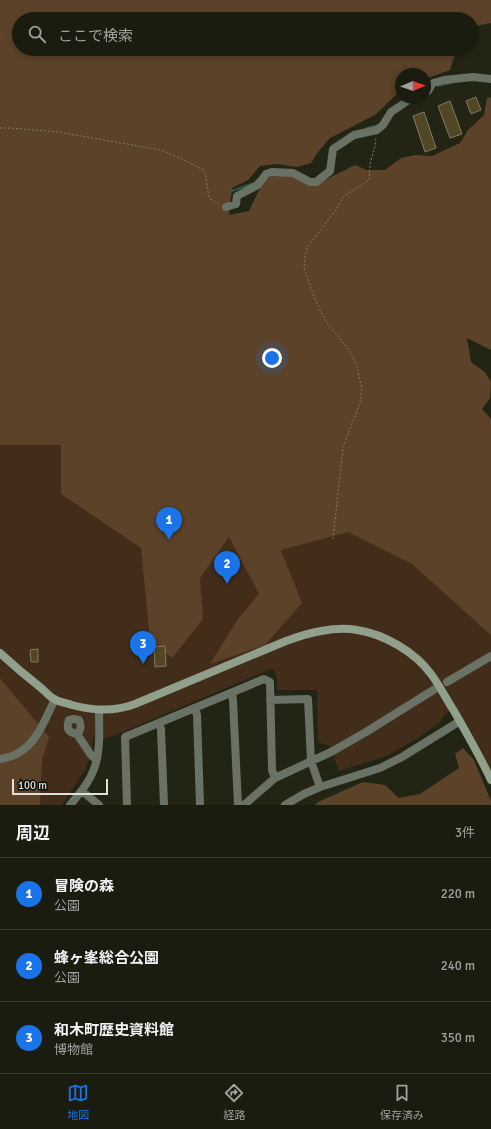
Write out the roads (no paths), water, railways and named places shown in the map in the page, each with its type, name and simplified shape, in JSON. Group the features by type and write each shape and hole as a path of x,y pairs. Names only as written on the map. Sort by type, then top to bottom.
{"street":[{"path":"431,86 433,83 444,80 473,77 491,78"},
{"path":"226,207 236,204 237,196 258,185 266,174 272,172 293,174 310,182 316,182 330,171 333,149 354,135 378,130 391,112 403,104"},
{"path":"0,653 55,699 87,709 99,710 126,708 286,641 310,633 337,629 364,632 389,640 402,647 418,660 431,674 472,741 491,780"},
{"path":"447,682 491,656"},
{"path":"127,805 125,738 264,679 270,682 272,770 275,778"},
{"path":"244,805 275,778 331,752 435,689"},
{"path":"232,693 238,805"},
{"path":"0,759 8,758 23,751 34,740 55,699"},
{"path":"270,700 308,699 311,761 320,787"},
{"path":"195,708 197,715 200,805"},
{"path":"70,805 82,791 90,777 97,759 99,742 99,710"},
{"path":"285,805 320,787 380,768 402,757 460,721"},
{"path":"159,723 161,729 164,805"},
{"path":"77,734 91,755 97,759"},
{"path":"82,791 99,805"}],"waterway":[{"path":"438,86 451,83"},
{"path":"367,128 379,125"},
{"path":"229,192 254,183 258,179"}],"place":[{"name":"冒険の森","path":"169,540"},
{"name":"蜂ヶ峯総合公園","path":"227,584"},
{"name":"和木町歴史資料館","path":"143,664"}]}
